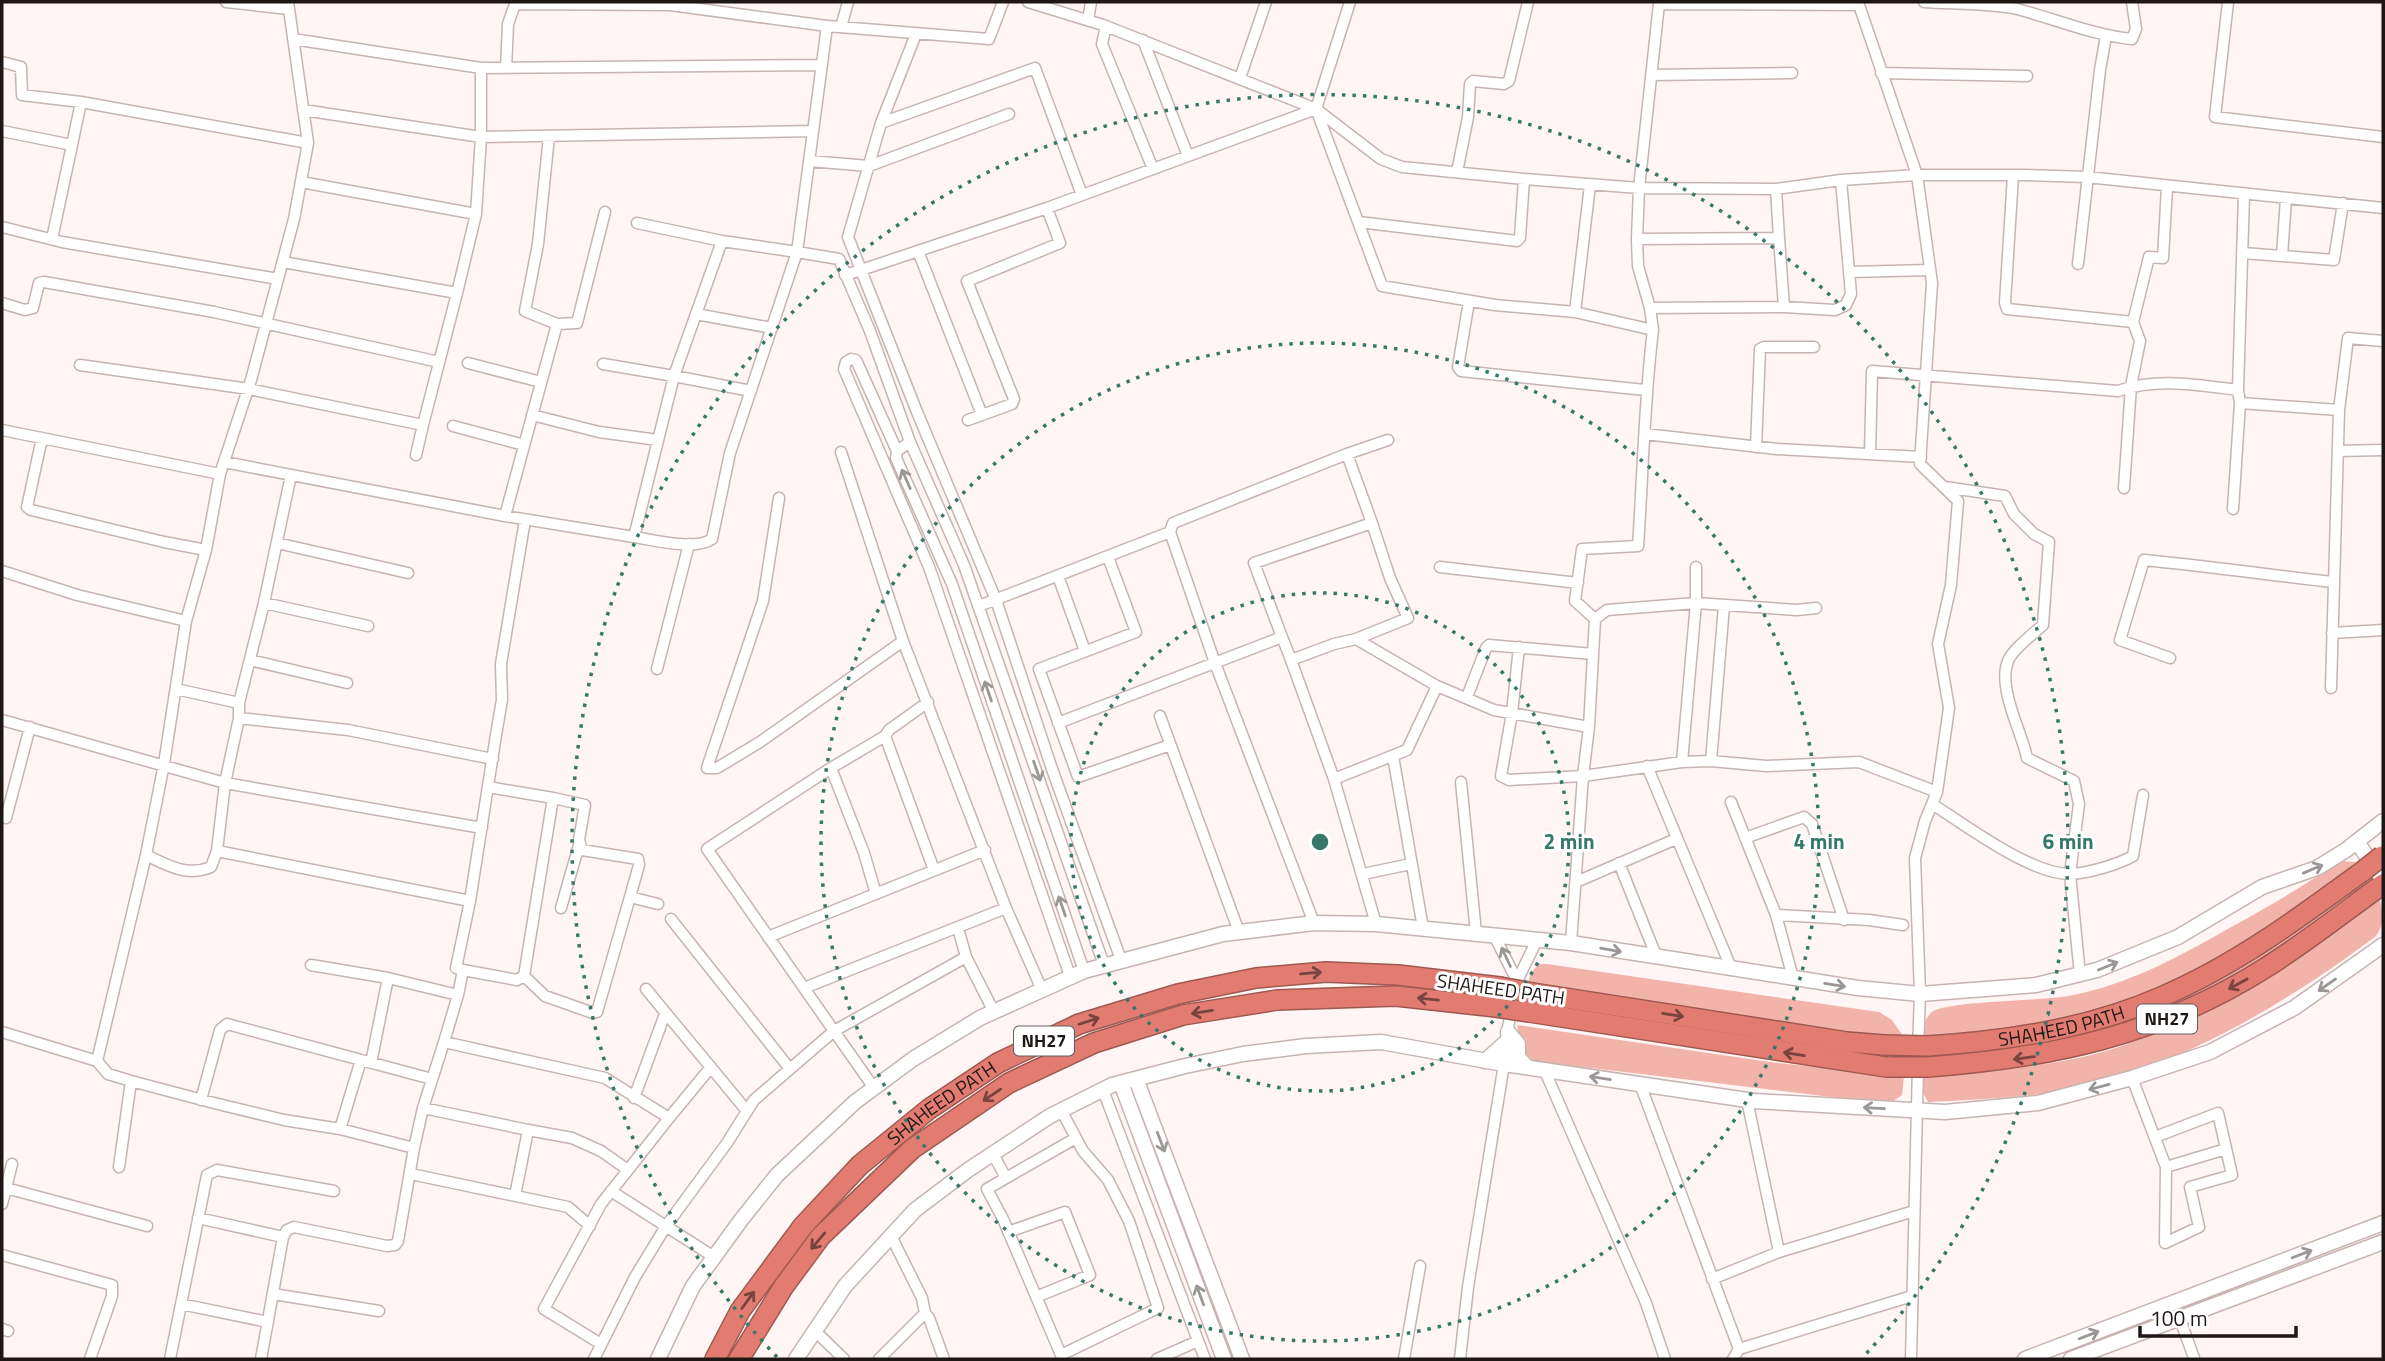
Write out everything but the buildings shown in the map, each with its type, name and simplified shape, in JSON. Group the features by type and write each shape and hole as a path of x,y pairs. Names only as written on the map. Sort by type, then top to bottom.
{"highway":[{"name":"SHAHEED PATH","path":"1531,1002 1884,1045 1961,1044 2040,1032 2088,1021 2160,998 2252,949 2383,856"},
{"name":"SHAHEED PATH","path":"715,1359 740,1311 803,1226 860,1165 929,1109 998,1063 1079,1024 1178,993 1256,978 1326,972 1398,975 1504,992 1531,1002 1886,1067 1928,1068 2032,1057 2081,1047 2169,1018 2263,970 2381,885"},
{"name":"SHAHEED PATH","path":"739,1359 784,1286 821,1236 912,1149 1009,1083 1094,1043 1183,1015 1277,1000 1504,992"}],"street":[{"path":"97,1061 146,855 164,764 186,621 206,550 220,474 249,388 283,262 308,143 288,6 226,2"},
{"path":"738,14 740,2"},
{"path":"841,27 848,2"},
{"path":"506,68 508,24 515,3 670,5 827,26 989,39 1003,2"},
{"path":"1028,2 1106,26 1316,109 1381,159 1402,167 1639,188 1776,189 1840,180 1917,175 2087,177 2383,208"},
{"path":"1088,20 1091,2"},
{"path":"1240,78 1266,2"},
{"path":"1350,2 1316,109 1382,286 1469,301 1575,313 1653,330"},
{"path":"1457,172 1468,117 1470,84 1504,84 1509,81 1528,2"},
{"path":"1924,2 2014,9 2106,36 2132,39 2136,29 2132,2"},
{"path":"2228,2 2215,117 2383,137"},
{"path":"1595,619 1575,601 1582,549 1638,546 1645,390 1653,330 1638,266 1637,239 1639,188 1659,4 1858,3 1917,175 1932,283 1920,464 1958,501 1951,585 1938,644 1949,708 1937,792 1925,821 1915,858 1920,994 1911,1359"},
{"path":"224,462 525,520 689,544 701,544 712,539 730,453 797,252 827,26"},
{"path":"1106,26 1102,44 1153,169"},
{"path":"916,34 881,123 848,236 917,412 996,600 1052,769 1121,960"},
{"path":"2078,264 2106,36"},
{"path":"293,39 481,68 822,65"},
{"path":"1143,40 1188,156"},
{"path":"2,62 21,66 22,95 81,102 308,143"},
{"path":"416,455 476,214 481,137 481,68"},
{"path":"881,123 1035,68 1082,195"},
{"path":"1651,75 1792,73"},
{"path":"1881,73 2026,76"},
{"path":"52,239 81,102"},
{"path":"845,275 1047,208 1316,109"},
{"path":"303,110 481,137 813,131"},
{"path":"809,161 869,166 1009,114"},
{"path":"2,131 72,145"},
{"path":"550,136 538,244 525,311 557,324 577,323 605,212"},
{"path":"2013,176 2005,303 2007,309 2133,322"},
{"path":"1359,222 1517,241 1520,238 1524,179"},
{"path":"1650,308 1784,307 1835,310 1846,305 1851,294 1850,272 1840,180"},
{"path":"301,182 476,214"},
{"path":"1575,313 1590,185"},
{"path":"2124,488 2131,386 2140,341 2133,322 2149,257 2163,258 2167,187"},
{"path":"1776,189 1784,307"},
{"path":"2233,509 2240,402 2238,390 2244,194"},
{"path":"2282,256 2286,198"},
{"path":"2242,253 2334,260 2343,203"},
{"path":"968,421 1012,404 1014,399 967,281 1060,243 1047,208"},
{"path":"637,223 722,241 839,259 870,331 910,442 964,565 1104,965"},
{"path":"2,227 52,239 278,279"},
{"path":"1637,239 1779,238"},
{"path":"634,537 674,376 722,241"},
{"path":"918,251 982,415"},
{"path":"283,262 457,293"},
{"path":"1850,272 1930,270"},
{"path":"2,303 26,310 33,308 39,283 44,282 214,312 439,362"},
{"path":"1469,301 1458,367 1461,370 1645,390"},
{"path":"696,313 772,328"},
{"path":"505,516 557,324"},
{"path":"2331,688 2339,410 2348,338 2383,341"},
{"path":"1756,447 1760,349 1814,347"},
{"path":"851,359 856,360 897,451 896,458 952,584 1077,973 929,567 844,369 846,362 851,359"},
{"path":"468,363 541,382"},
{"path":"603,364 751,391"},
{"path":"80,365 249,388 423,425"},
{"path":"1870,454 1872,370 1927,377 2118,391 2131,386 2170,382 2238,390"},
{"path":"2240,402 2339,410"},
{"path":"532,415 599,432 658,440"},
{"path":"453,426 524,445"},
{"path":"2,430 220,474"},
{"path":"1645,434 1756,447 1920,457"},
{"path":"42,438 27,507 31,510 206,550"},
{"path":"1314,923 1215,663 1170,532 1172,523 1388,440"},
{"path":"897,451 910,442"},
{"path":"2338,451 2383,450"},
{"path":"841,452 903,641 1006,908 1042,990"},
{"path":"1291,660 1356,639 1408,618 1347,454"},
{"path":"146,855 170,867 197,873 211,867 217,851 225,783 239,718 239,703 264,603 291,475"},
{"path":"1945,487 2005,496 2014,514 2049,542 2043,625 2008,660 2006,673 2010,710 2024,743 2027,758 2074,781 2078,795 2070,874 2080,975"},
{"path":"779,498 763,601 708,768 717,768 760,742 903,641"},
{"path":"524,976 517,980 456,968 470,901 502,700 501,664 525,520"},
{"path":"1372,523 1254,563 1334,779 1376,924"},
{"path":"979,607 1170,532"},
{"path":"277,543 408,573"},
{"path":"657,669 689,544"},
{"path":"1108,557 1136,632 1039,669 1078,777 1170,745"},
{"path":"2170,657 2120,640 2144,561 2333,582"},
{"path":"1440,567 1577,583"},
{"path":"1682,762 1696,603 1696,567"},
{"path":"2,571 77,595 186,621"},
{"path":"1058,576 1085,652"},
{"path":"264,603 368,626"},
{"path":"1571,943 1595,619 1606,610 1696,603 1797,610 1816,608"},
{"path":"1711,761 1724,606"},
{"path":"2332,633 2383,630"},
{"path":"1058,723 1282,637"},
{"path":"1356,639 1437,686 1494,709 1589,727"},
{"path":"1468,697 1489,645 1593,654"},
{"path":"1519,647 1512,713 1501,776 1509,780 1583,776 1682,762 1711,761 1766,766 1859,762 1937,792"},
{"path":"250,660 346,683"},
{"path":"1334,779 1407,750 1437,686"},
{"path":"176,689 239,703"},
{"path":"874,1088 706,849 885,736 889,730 928,702"},
{"path":"1160,716 1239,932"},
{"path":"239,718 348,730 492,759"},
{"path":"2,720 225,783 482,828"},
{"path":"6,818 30,727"},
{"path":"885,736 934,870"},
{"path":"1393,756 1423,928"},
{"path":"1647,766 1732,970"},
{"path":"831,768 864,853 876,894"},
{"path":"1461,782 1476,933"},
{"path":"488,787 585,805 579,845 561,908"},
{"path":"1932,804 2022,860 2070,874 2120,863 2133,856 2143,795"},
{"path":"524,976 553,798"},
{"path":"1731,802 1776,915 1793,978"},
{"path":"1745,838 1804,817 1812,824 1844,919"},
{"path":"658,1359 693,1286 714,1257 777,1175 855,1102 913,1059 994,1012 1077,973 1239,932 1314,923 1376,924 1571,943 1732,970 1920,994 2036,985 2080,975 2178,937 2262,887 2317,868 2383,821"},
{"path":"1576,882 1676,839"},
{"path":"2357,842 2381,885"},
{"path":"524,976 545,996 593,1013 597,1012 639,865 638,859 582,850 579,845"},
{"path":"768,937 985,850"},
{"path":"217,851 470,901"},
{"path":"1619,863 1657,958"},
{"path":"1363,874 1411,864"},
{"path":"630,897 658,904"},
{"path":"804,988 1006,908"},
{"path":"1776,915 1870,920 1903,925"},
{"path":"671,919 790,1069"},
{"path":"958,928 967,957 994,1012"},
{"path":"1460,1359 1468,1287 1516,1063 1507,1037 1504,992 1494,934"},
{"path":"1504,992 1537,940"},
{"path":"796,1359 845,1286 915,1210 993,1154 1061,1110 1121,1083 1185,1066 1243,1054 1306,1046 1381,1042 1485,1061 1516,1063 1747,1100 1945,1112 2038,1103 2132,1078 2210,1052 2294,1008 2383,945"},
{"path":"594,1359 635,1277 666,1226 727,1143 754,1100 834,1031 967,957"},
{"path":"311,965 388,978 458,995"},
{"path":"261,1359 287,1230 294,1227 387,1247 398,1241 423,1108 458,995 463,970"},
{"path":"340,1129 366,1062 388,978"},
{"path":"646,989 747,1111"},
{"path":"634,1098 665,1014"},
{"path":"201,1100 220,1030 227,1024 432,1079"},
{"path":"2,1032 97,1061 108,1074 131,1081 284,1120 340,1129 414,1149"},
{"path":"1485,1061 1507,1037"},
{"path":"444,1042 605,1079 668,1118"},
{"path":"601,1344 544,1309 611,1191 711,1067"},
{"path":"1544,1069 1646,1303 1665,1359"},
{"path":"2132,1078 2166,1167 2165,1242 2199,1227 2190,1187 2232,1175 2218,1114 2155,1137"},
{"path":"1136,1079 1242,1359"},
{"path":"119,1167 131,1081"},
{"path":"1121,1083 1224,1359"},
{"path":"1640,1084 1712,1279 1736,1354 1913,1296"},
{"path":"1103,1090 1205,1359"},
{"path":"1747,1100 1779,1252"},
{"path":"423,1108 572,1138 601,1151 628,1170"},
{"path":"1061,1110 1083,1151 1108,1180 1129,1221 1158,1308 1061,1355 987,1189 1076,1138"},
{"path":"515,1196 528,1130"},
{"path":"2166,1167 2225,1149"},
{"path":"993,1154 1006,1178"},
{"path":"2,1204 12,1164"},
{"path":"170,1359 207,1175 217,1170 334,1191"},
{"path":"411,1174 568,1207 590,1226"},
{"path":"6,1188 147,1226"},
{"path":"611,1191 714,1257"},
{"path":"1712,1279 1779,1252 1914,1211"},
{"path":"1008,1232 1065,1212 1090,1275 1036,1297"},
{"path":"198,1218 284,1237"},
{"path":"2025,1359 2383,1223"},
{"path":"891,1236 922,1298 944,1359"},
{"path":"2071,1359 2383,1242"},
{"path":"2,1255 112,1285 111,1296 90,1359"},
{"path":"1404,1359 1420,1266"},
{"path":"273,1293 379,1311"},
{"path":"181,1304 268,1322"},
{"path":"879,1359 925,1312"},
{"path":"2180,1319 2193,1359"},
{"path":"815,1331 844,1359"},
{"path":"1157,1359 1198,1341"}],"shaded area":[{"path":"2340,861 2357,862 2247,942 2175,981 2106,1008 2033,1027 1960,1036 1923,1037 1927,1017 1941,1008 2068,996 2134,977 2215,936"},
{"path":"2383,864 2383,876 2238,979 2098,1037 1926,1060 1926,1053 2109,1023"},
{"path":"2379,896 2382,922 2376,936 2269,1008 2189,1050 2107,1081 2050,1093 1928,1102 1922,1091 1919,1076 2026,1067 2079,1058 2130,1043 2163,1029 2258,977"},
{"path":"1538,964 1879,1012 1892,1020 1903,1036 1874,1037 1527,988 1530,975"},
{"path":"1517,1025 1777,1063 1904,1076 1902,1095 1889,1104 1533,1061 1522,1049"}]}
